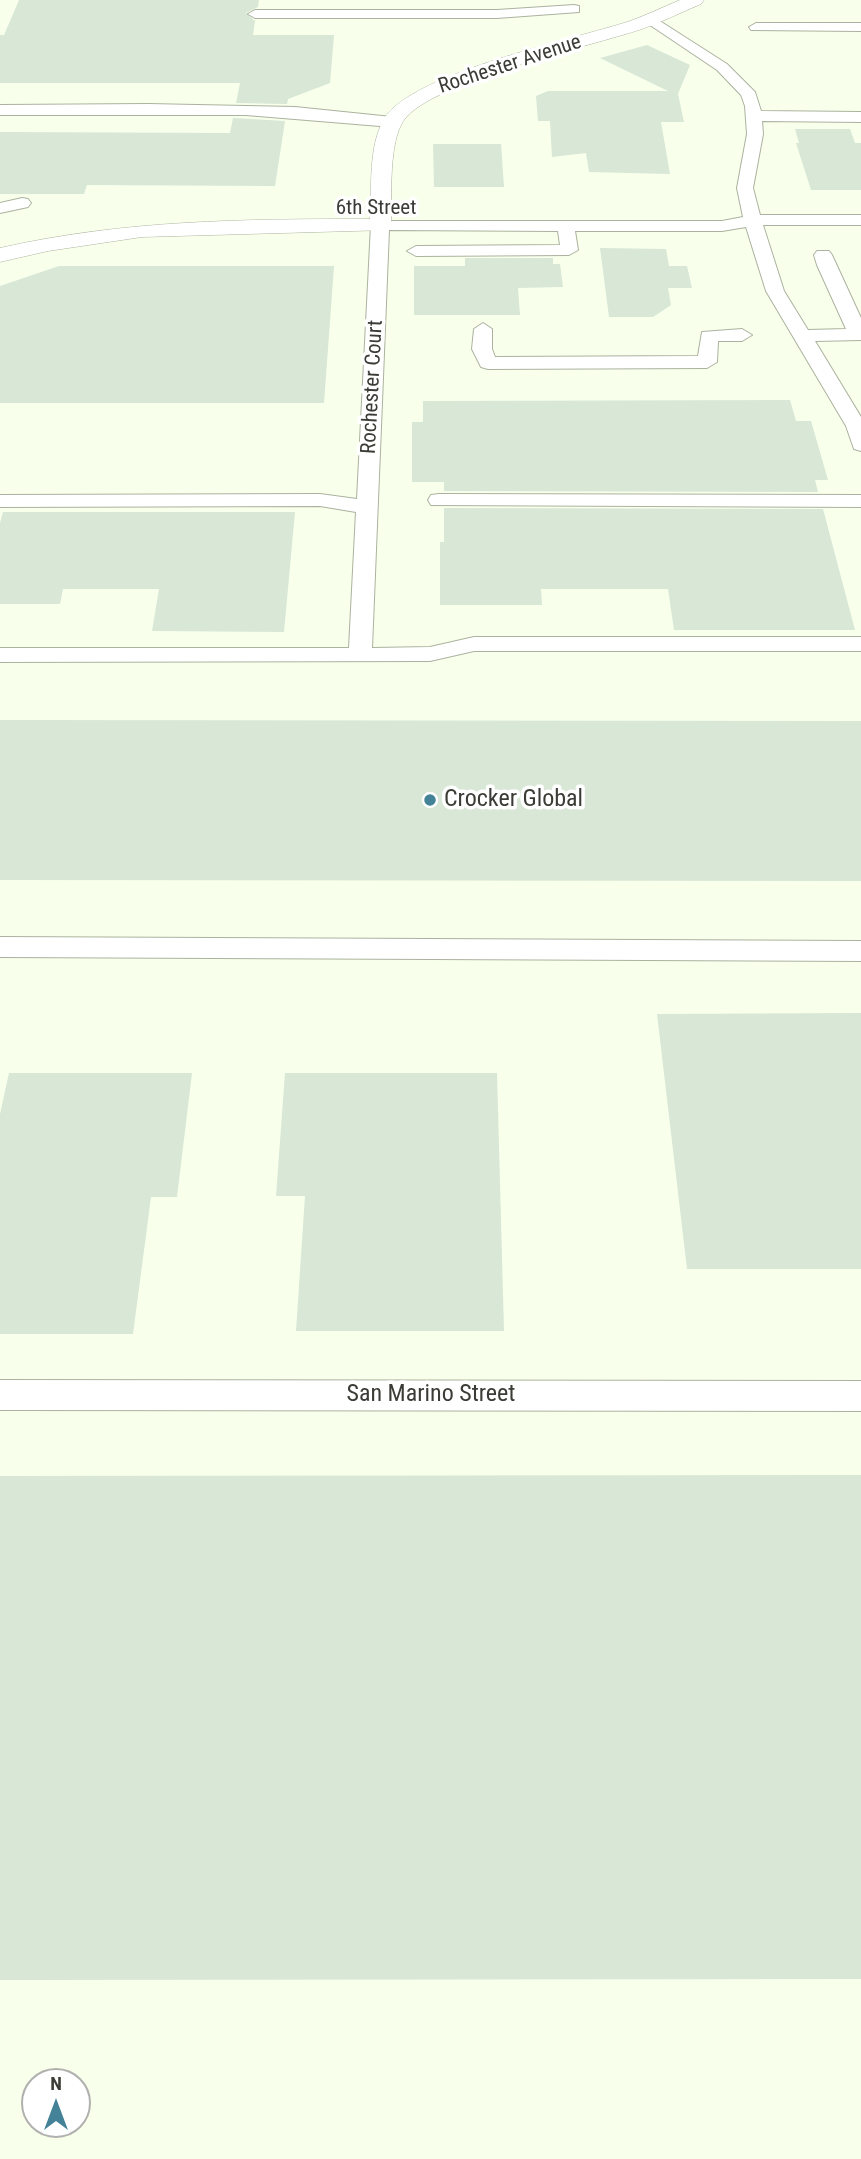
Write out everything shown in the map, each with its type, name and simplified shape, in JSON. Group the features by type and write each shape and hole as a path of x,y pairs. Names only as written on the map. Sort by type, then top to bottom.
{"main road":[{"name":"Rochester Avenue","path":"392,122 404,107 446,83 652,20 695,0"},
{"path":"381,217 383,150 392,122"},
{"name":"6th Street","path":"0,236 87,219 164,211 381,217"},
{"name":"6th Street","path":"0,255 67,239 139,229 381,217"}],"street":[{"path":"652,20 722,66 748,95 755,116 755,134 745,178 753,220 775,291 860,437"},
{"path":"756,27 861,27"},
{"path":"0,110 242,109 341,115 392,122"},
{"path":"755,116 861,117"},
{"path":"0,208 22,203"},
{"name":"6th Street","path":"381,217 720,209 753,220"},
{"name":"6th Street","path":"381,217 566,225 722,226 753,220 861,220"},
{"name":"Rochester Court","path":"360,655 381,217"},
{"path":"415,251 569,250 566,225"},
{"path":"802,336 858,324 828,273 823,255"},
{"path":"483,329 482,349 488,363 707,362 709,336 742,335"},
{"path":"0,501 320,500 368,507"},
{"path":"439,500 861,501"},
{"path":"0,655 430,654 474,644 861,644"},
{"path":"0,947 861,951"},
{"name":"San Marino Street","path":"0,1395 861,1396"}],"lane":[{"path":"255,14 496,14 574,9"}],"building":[{"path":"19,0 259,0 258,7 246,13 255,21 253,35 334,35 330,83 288,99 287,104 236,103 240,83 0,83 0,35 4,35"},
{"path":"647,45 690,65 678,94 684,122 661,122 670,174 589,172 586,153 552,157 550,121 538,121 536,96 548,91 668,91 600,58"},
{"path":"233,118 285,121 275,186 87,185 84,194 0,194 0,132 230,133"},
{"path":"795,129 850,129 855,143 861,143 861,190 811,190 796,143 799,143"},
{"path":"433,144 501,144 504,187 434,187"},
{"path":"600,248 666,249 669,266 687,266 692,288 668,288 671,305 653,317 609,317"},
{"path":"465,258 553,258 553,264 560,264 563,287 518,288 520,315 414,315 414,266 465,266"},
{"path":"59,266 334,266 324,403 0,403 0,286"},
{"path":"790,400 796,421 811,421 828,480 815,480 818,492 444,491 444,482 412,482 412,422 423,422 423,401"},
{"path":"444,508 823,509 855,630 674,630 668,589 541,589 542,605 440,605 440,542 444,542"},
{"path":"3,512 295,512 284,632 152,631 159,589 63,589 60,604 0,604 0,523"},
{"name":"Crocker Global","path":"0,720 861,721 861,881 0,880"},
{"path":"861,1013 861,1269 687,1269 657,1014"},
{"path":"9,1073 192,1073 177,1197 151,1197 133,1334 0,1334 0,1114"},
{"path":"285,1073 497,1073 504,1331 296,1331 305,1196 276,1196"},
{"path":"861,1475 861,1979 0,1980 0,1476"}],"place":[{"name":"Crocker Global","path":"430,800"}]}
